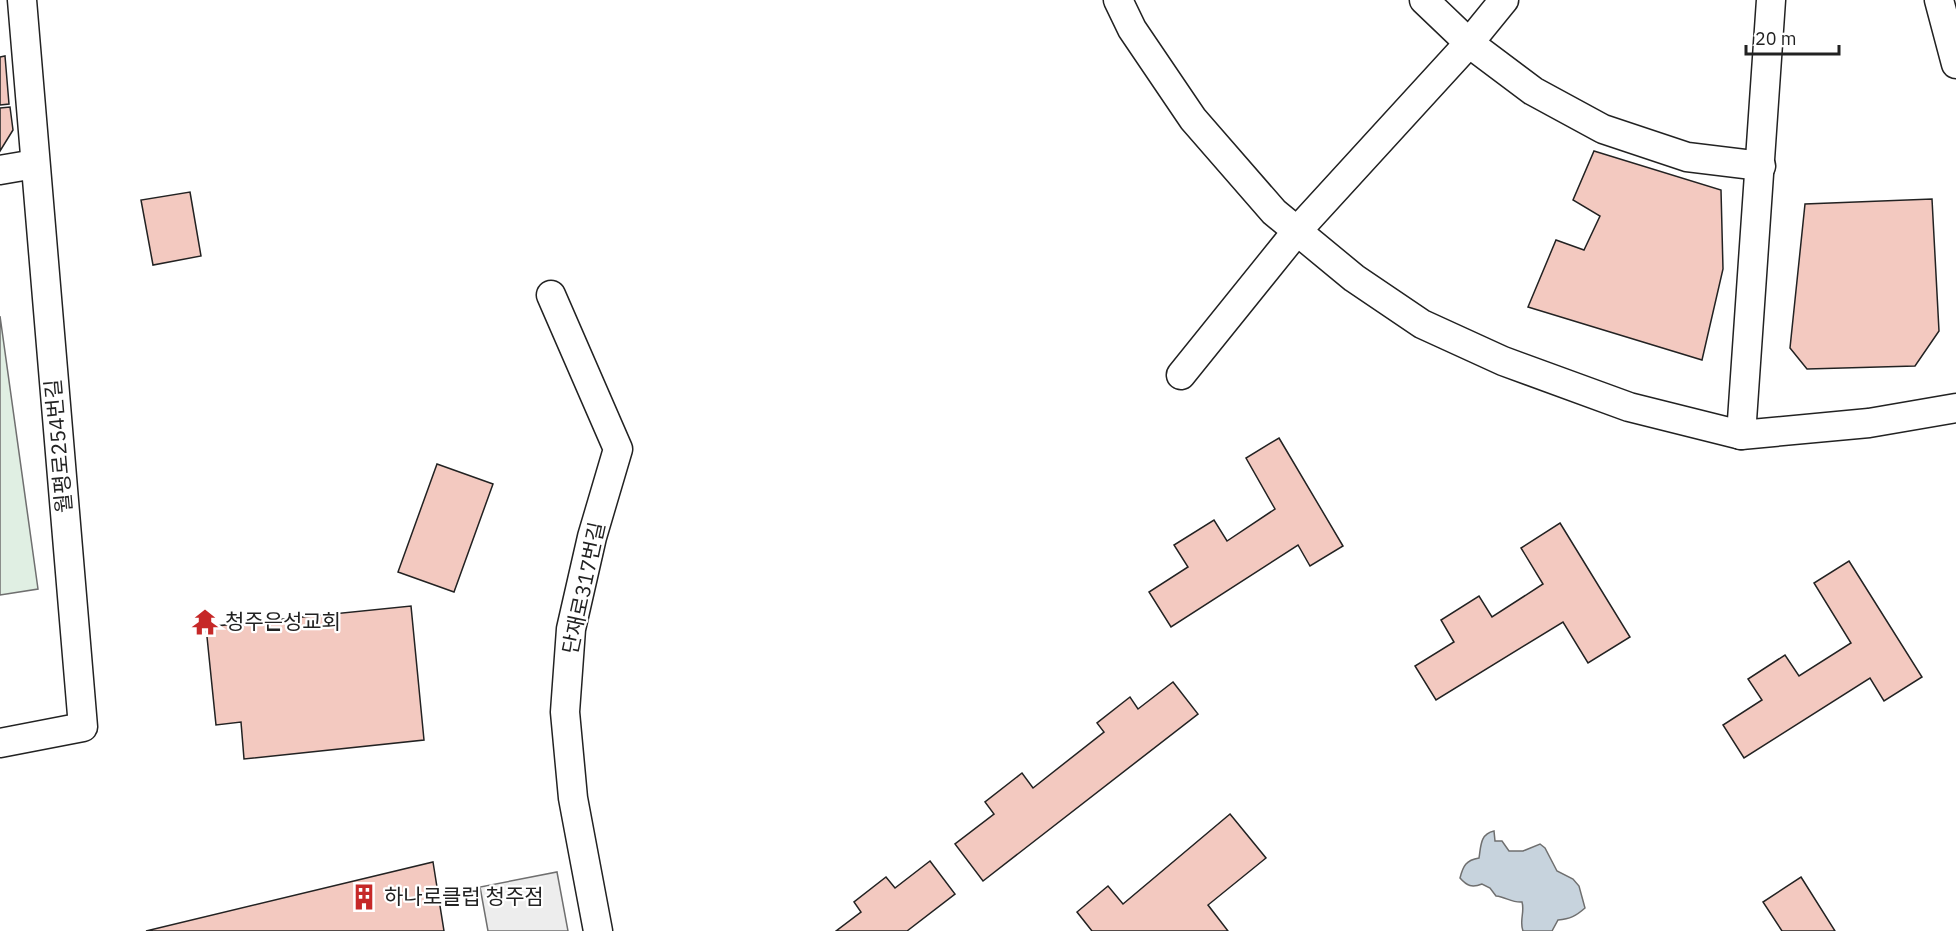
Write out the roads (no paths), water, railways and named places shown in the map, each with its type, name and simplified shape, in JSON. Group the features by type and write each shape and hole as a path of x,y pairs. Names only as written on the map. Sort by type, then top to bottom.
{"street":[{"name":"월평로254번길","path":"0,743 83,727 22,0"},
{"path":"1118,0 1132,29 1193,119 1274,212 1354,278 1422,324 1503,361 1629,407 1741,435 1869,423 1956,408"},
{"path":"1425,0 1469,43 1533,91 1603,129 1687,157 1761,166"},
{"path":"1180,375 1298,231 1469,43 1504,0"},
{"path":"1741,435 1771,0"},
{"path":"1939,0 1956,64"},
{"path":"0,170 35,164"},
{"name":"단재로317번길","path":"551,295 618,449 592,537 571,629 565,712 573,798 598,931"}],"place":[{"name":"청주은성교회","path":"205,622"},
{"name":"하나로클럽 청주점","path":"364,897"}]}
